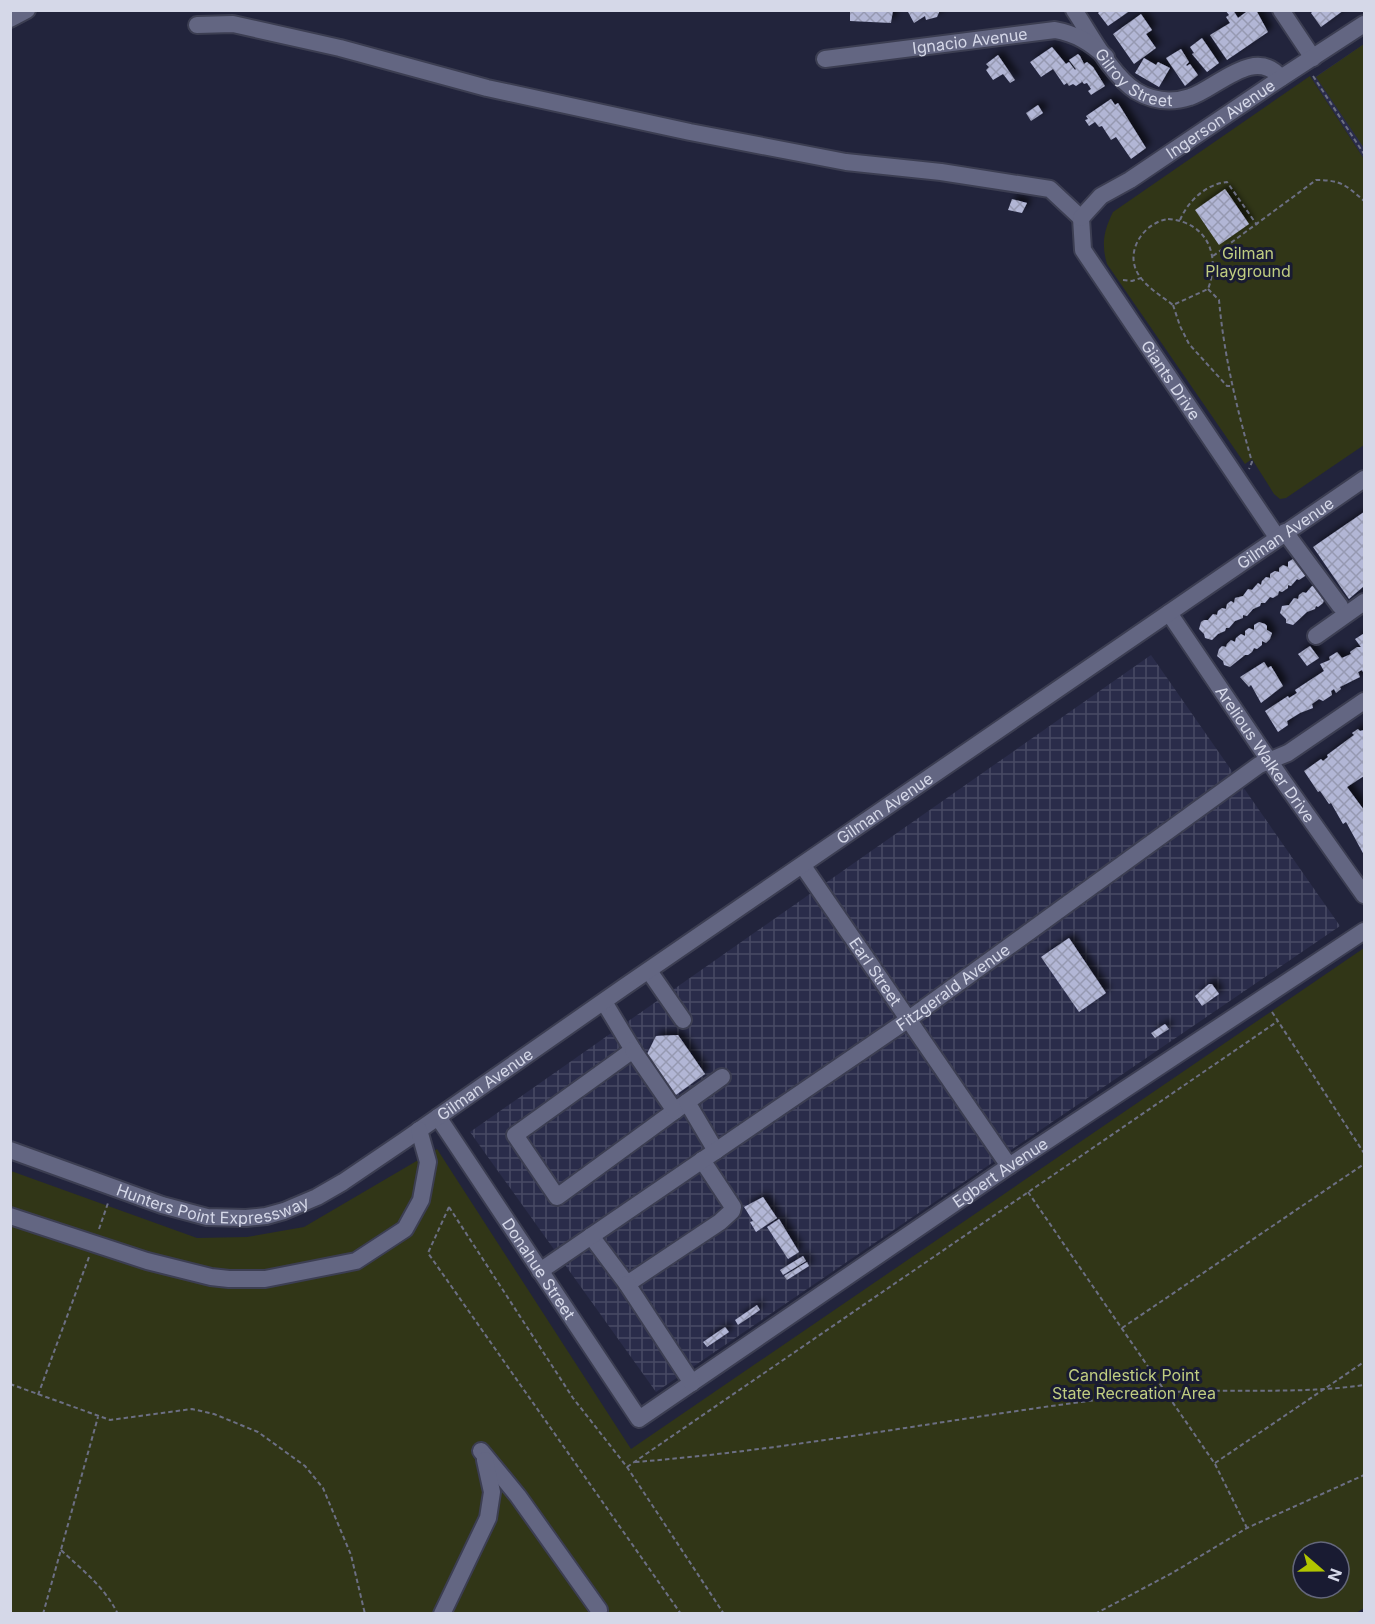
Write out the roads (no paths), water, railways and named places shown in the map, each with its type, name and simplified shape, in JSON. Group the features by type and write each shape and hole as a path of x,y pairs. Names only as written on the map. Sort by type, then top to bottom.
{"street":[{"path":"10,19 27,10"},
{"name":"Gilroy Street","path":"1074,10 1116,71 1136,91 1149,98 1177,100 1191,97 1226,76 1261,66 1276,72 1281,78"},
{"path":"1281,10 1313,58"},
{"path":"197,25 233,24 340,48 487,88 701,134 846,162 941,172 1050,189 1081,218"},
{"name":"Ingerson Avenue","path":"1081,218 1101,196 1130,180 1365,24"},
{"name":"Ignacio Avenue","path":"825,59 1055,30 1081,37 1106,57"},
{"name":"Giants Drive","path":"1081,218 1083,250 1086,256 1242,485 1340,606"},
{"name":"Gilman Avenue","path":"405,1140 1365,479"},
{"path":"1316,636 1365,602"},
{"name":"Arelious Walker Drive","path":"1170,613 1270,761 1365,895"},
{"name":"Fitzgerald Avenue","path":"540,1271 909,1019 1259,765 1288,753 1365,701"},
{"name":"Earl Street","path":"803,866 1009,1166"},
{"name":"Egbert Avenue","path":"639,1419 1009,1166 1365,931"},
{"path":"649,971 683,1020"},
{"path":"604,1002 633,1050 681,1106 709,1156 733,1207 732,1211 720,1222 627,1284"},
{"path":"633,1050 515,1135 557,1197 722,1077"},
{"name":"Donahue Street","path":"438,1118 639,1419"},
{"path":"10,1216 169,1267 229,1279 271,1278 356,1261 405,1229 421,1200 428,1162 419,1130"},
{"name":"Hunters Point Expressway","path":"10,1150 162,1206 207,1217 237,1219 284,1212 317,1197 405,1140"},
{"path":"591,1236 627,1284 692,1383"},
{"path":"442,1614 482,1532 491,1506 491,1480 481,1451 532,1515 599,1610"}],"park label":[{"name":"Gilman Playground","path":"1248,262"},
{"name":"Candlestick Point State Recreation Area","path":"1134,1384"}]}
